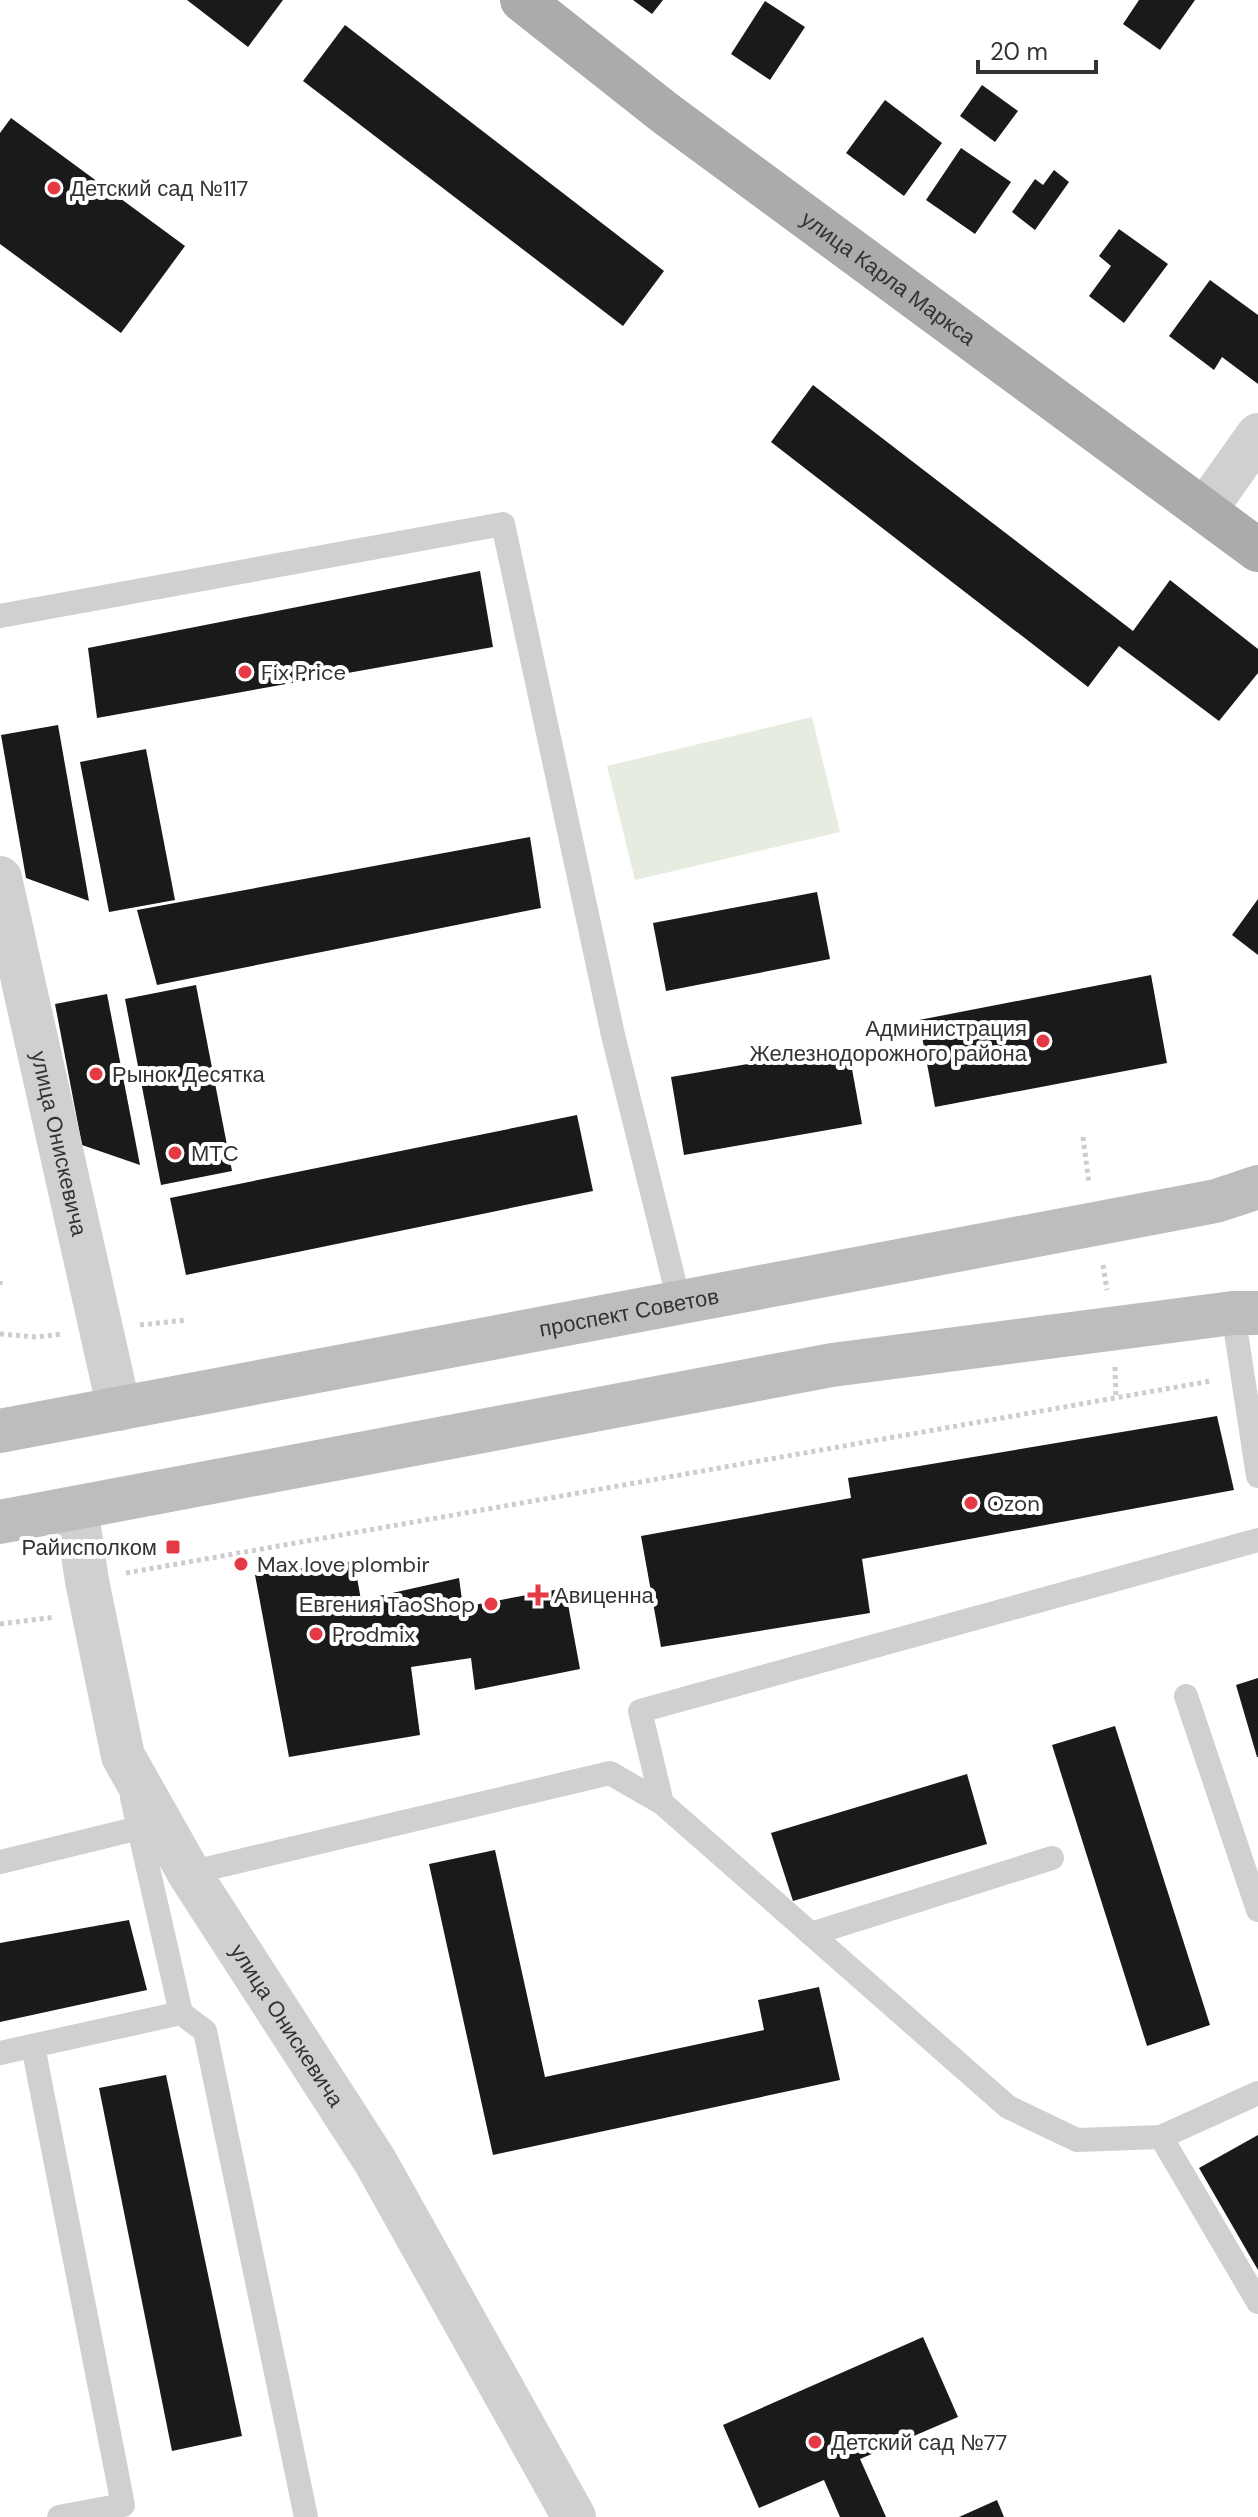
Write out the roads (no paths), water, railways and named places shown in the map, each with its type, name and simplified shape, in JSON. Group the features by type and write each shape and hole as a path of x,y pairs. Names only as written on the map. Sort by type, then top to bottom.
{"main road":[{"name":"улица Карла Маркса","path":"522,0 678,122 1258,550"},
{"name":"проспект Советов","path":"0,1431 1216,1201 1258,1187"},
{"path":"0,1522 832,1365 1246,1313"}],"street":[{"path":"1205,510 1258,435"},
{"name":"улица Онискевича","path":"0,878 119,1409"},
{"name":"улица Онискевича","path":"76,1508 87,1581 123,1756 189,1873 375,2161 574,2517"}],"lane":[{"path":"0,616 503,524 613,1035 679,1301"},
{"path":"1246,1313 1243,1375 1258,1476"},
{"path":"662,1803 640,1711 1258,1540"},
{"path":"1186,1696 1258,1910"},
{"path":"123,1756 181,2013 205,2031 306,2517"},
{"path":"189,1873 610,1773 662,1803 1008,2107 1077,2140 1161,2137 1258,2093"},
{"path":"0,1862 139,1828"},
{"path":"811,1934 1052,1858"},
{"path":"0,2053 181,2013"},
{"path":"33,2046 123,2505 59,2517"},
{"path":"1161,2137 1258,2302"}],"place":[{"name":"Детский сад №117","path":"54,188"},
{"name":"Fix Price","path":"245,672"},
{"name":"Администрация Железнодорожного района","path":"1043,1041"},
{"name":"Рынок Десятка","path":"96,1074"},
{"name":"МТС","path":"175,1153"},
{"name":"Ozon","path":"971,1503"},
{"name":"Райисполком","path":"173,1547"},
{"name":"Max love plombir","path":"241,1564"},
{"name":"Авиценна","path":"538,1595"},
{"name":"Евгения TaoShop","path":"491,1604"},
{"name":"Prodmix","path":"316,1634"},
{"name":"Детский сад №77","path":"815,2442"}]}
